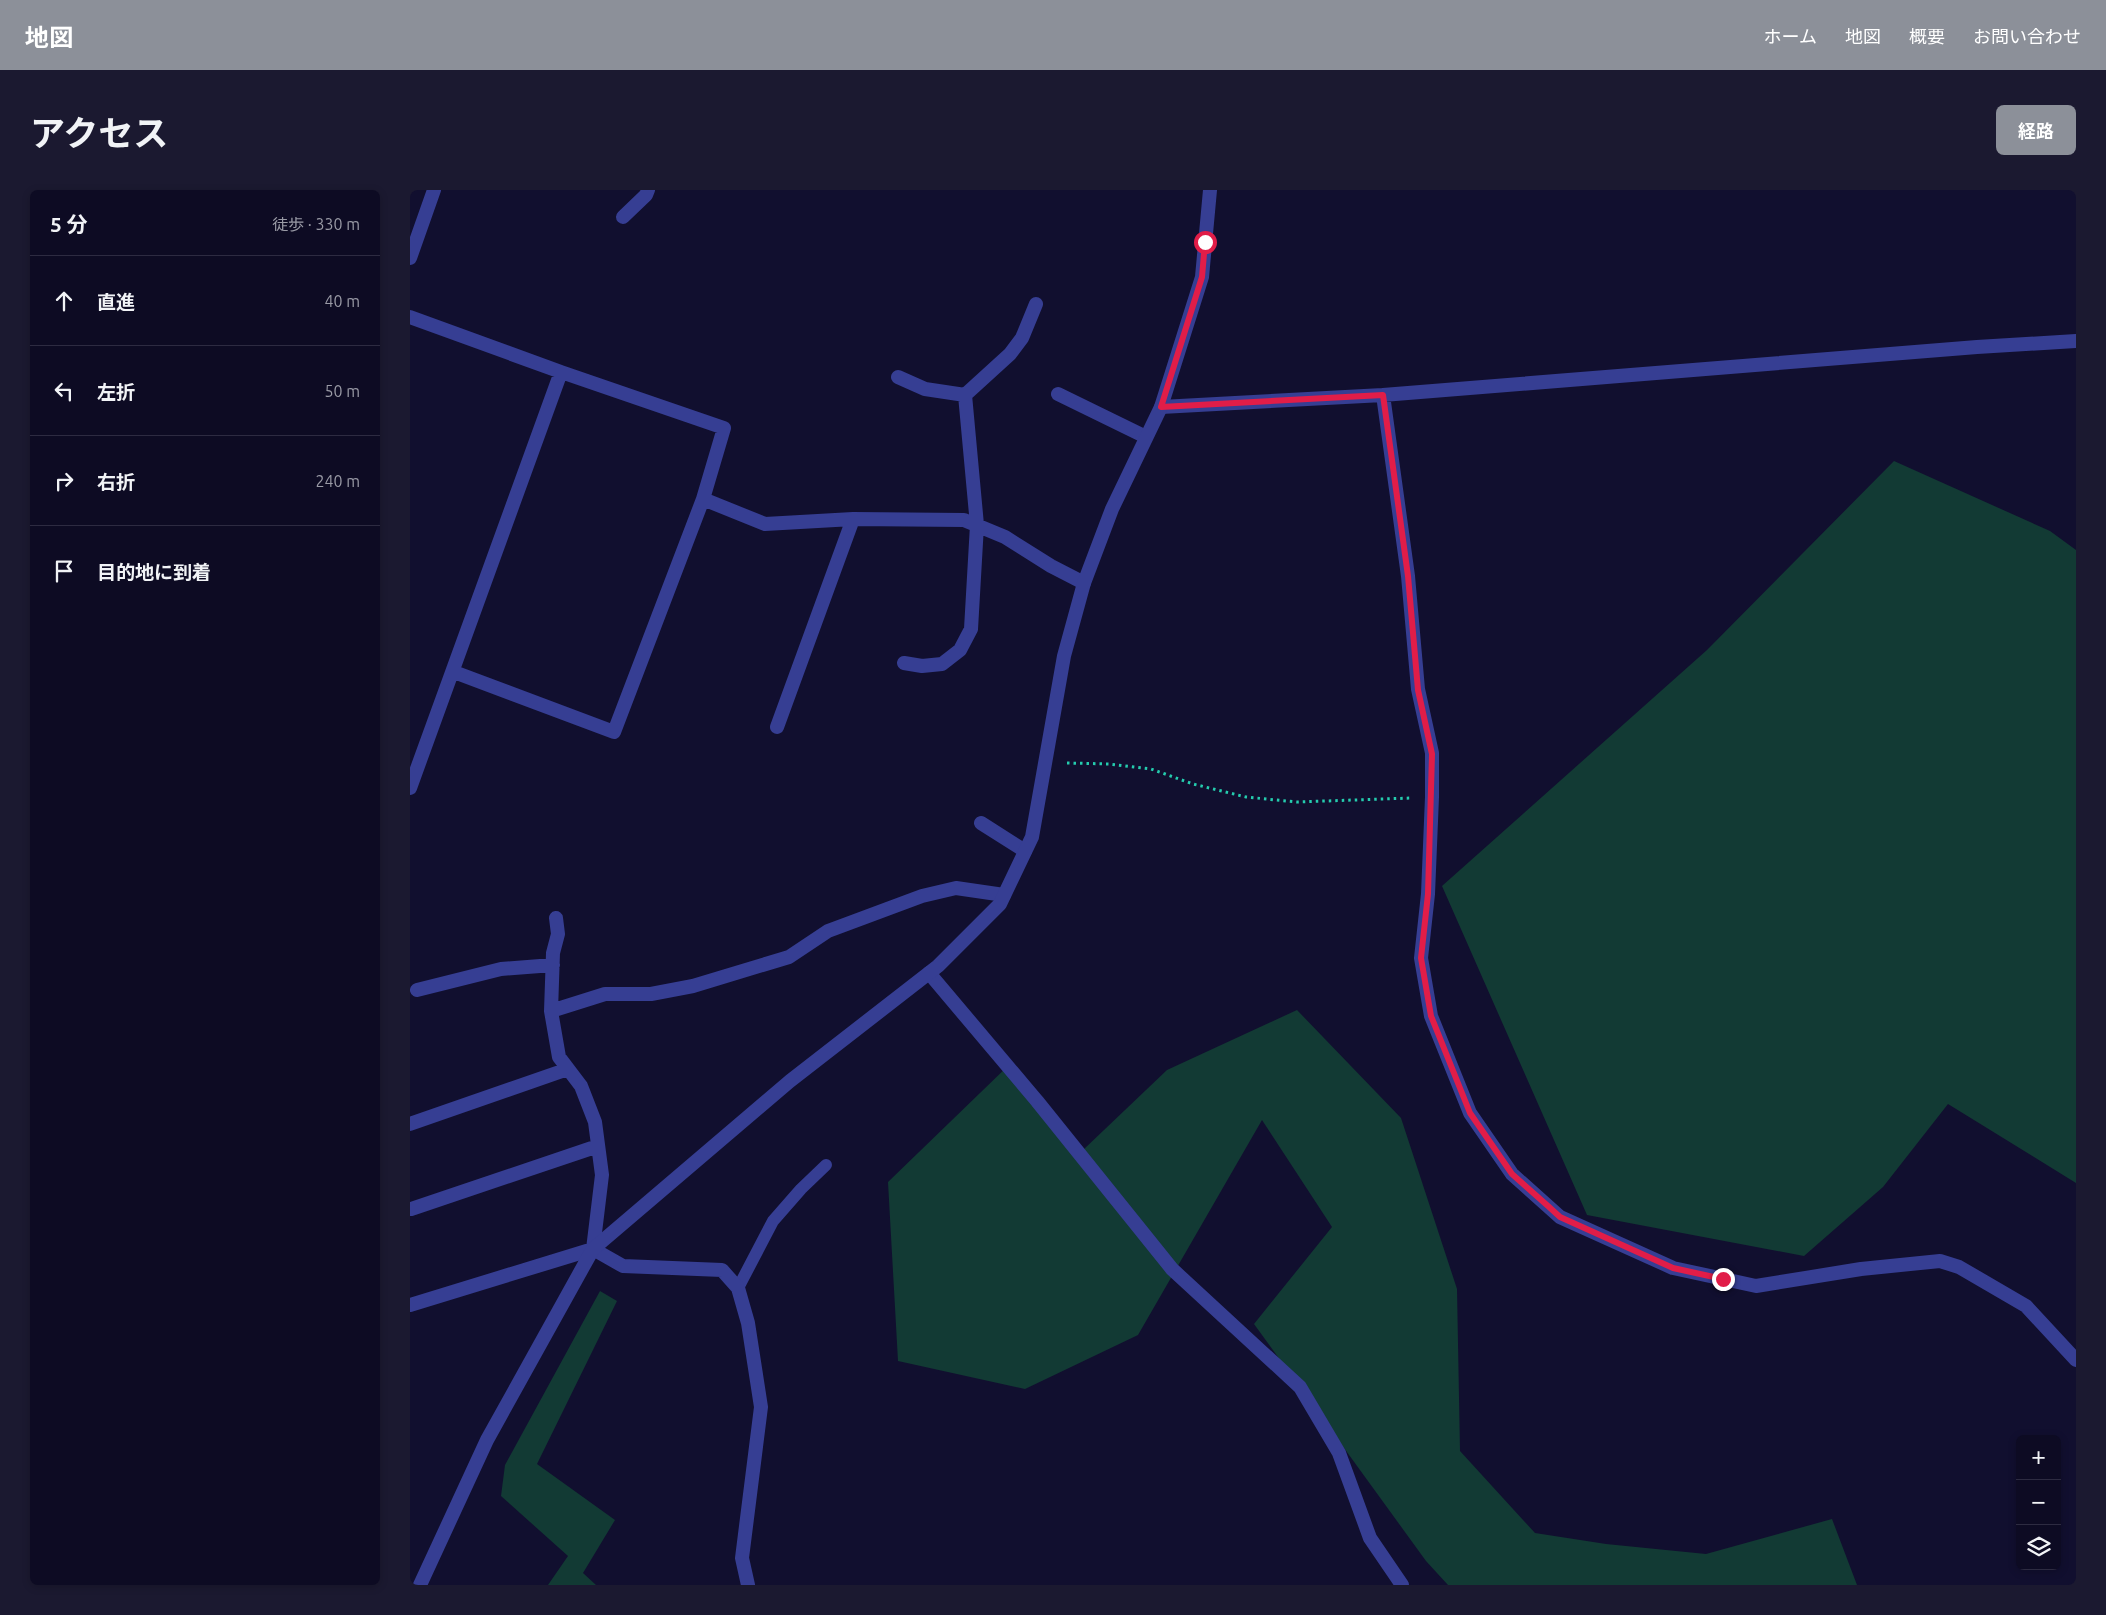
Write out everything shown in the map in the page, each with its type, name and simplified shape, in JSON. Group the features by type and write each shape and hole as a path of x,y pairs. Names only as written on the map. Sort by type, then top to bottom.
{"street":[{"path":"410,258 434,190"},
{"path":"623,218 646,195 648,190"},
{"path":"420,1585 487,1440 593,1249 790,1081 929,973 1000,904 1032,837 1064,656 1084,583 1112,509 1161,407 1202,277 1210,190"},
{"path":"965,395 1010,354 1022,338 1036,304"},
{"path":"410,317 561,372 724,428 703,499 614,732 454,672"},
{"path":"1161,407 1383,395 1977,347 2076,341"},
{"path":"410,788 454,672 561,372"},
{"path":"898,377 925,389 965,395"},
{"path":"1058,394 1146,437"},
{"path":"904,663 922,666 942,664 960,650 971,629 978,525 965,395"},
{"path":"1383,395 1408,576 1418,690 1432,754 1428,894 1421,958 1431,1016 1470,1113 1512,1174 1560,1217 1673,1268 1756,1286 1861,1269 1940,1262 1959,1267 2026,1306 2076,1360"},
{"path":"703,499 765,524 853,519 964,520 1005,537 1051,566 1084,583"},
{"path":"777,727 853,519"},
{"path":"981,823 1025,851"},
{"path":"551,1011 605,994 651,994 694,986 788,957 828,931 922,896 956,888 1004,895"},
{"path":"556,918 558,934 553,965 551,1011 559,1057 580,1086 595,1122 602,1175 593,1249"},
{"path":"417,990 501,969 553,965"},
{"path":"929,973 1037,1100 1172,1269 1300,1387 1339,1453 1370,1538 1402,1585"},
{"path":"410,1124 568,1069"},
{"path":"411,1209 598,1146"},
{"path":"410,1305 593,1249 623,1266 722,1270 738,1288 748,1324 761,1406 742,1558 748,1585"}],"lane":[{"path":"738,1288 773,1221 801,1189 826,1165"}],"path":[{"path":"1046,763 1109,764 1151,769 1193,784 1246,797 1297,802 1432,797"}],"green space":[{"path":"1894,461 2050,531 2076,550 2076,1183 1948,1104 1883,1187 1804,1256 1587,1215 1442,886 1707,650"},
{"path":"1297,1010 1401,1118 1457,1289 1460,1451 1535,1533 1606,1544 1706,1554 1832,1519 1857,1585 1448,1585 1426,1561 1254,1324 1332,1227 1262,1120 1138,1335 1025,1389 898,1361 888,1182 1011,1063 1083,1150 1167,1070"},
{"path":"600,1291 617,1301 537,1464 615,1520 583,1573 596,1585 548,1585 568,1556 501,1496 505,1465"}],"route":[{"path":"1205,242 1202,277 1161,407 1383,395 1408,576 1418,690 1432,754 1428,894 1421,958 1431,1016 1470,1113 1512,1174 1560,1217 1673,1268 1723,1279"}]}
